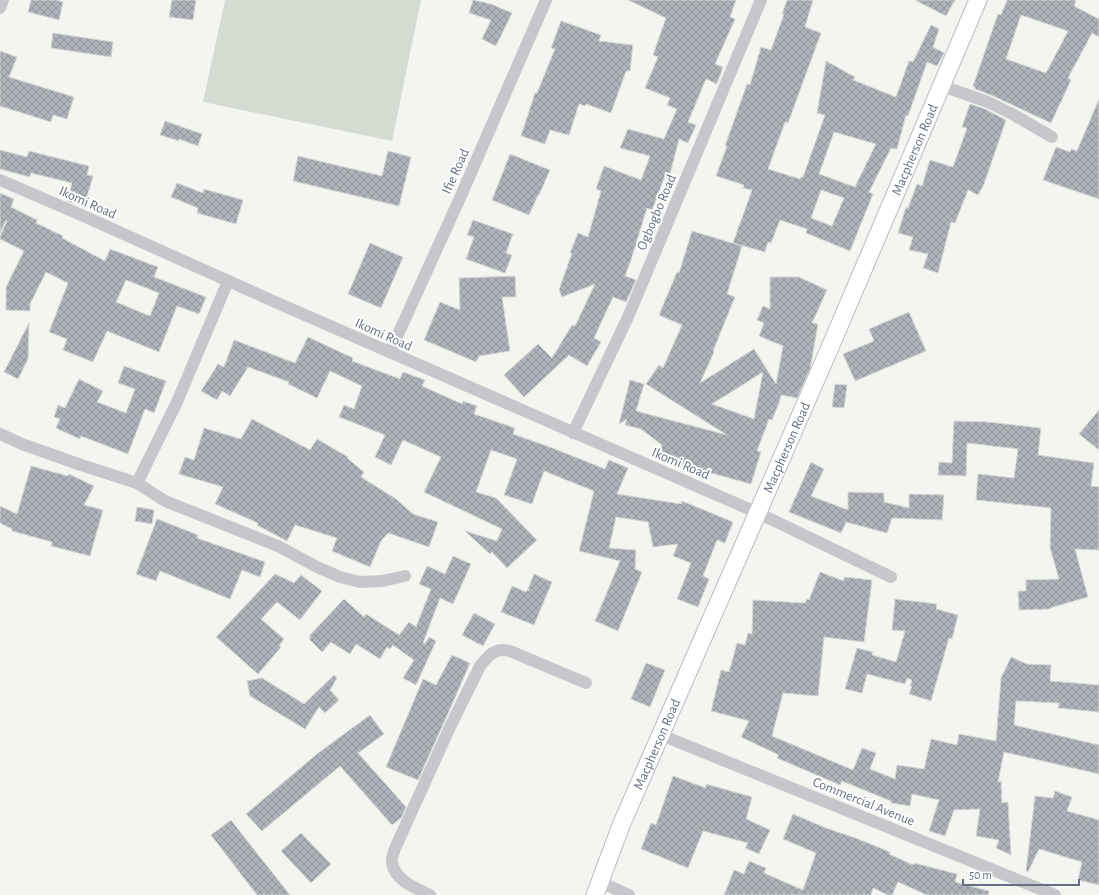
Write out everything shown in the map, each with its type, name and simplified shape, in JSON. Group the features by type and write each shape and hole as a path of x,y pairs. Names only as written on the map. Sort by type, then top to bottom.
{"street":[{"path":"0,8 3,0"},
{"name":"Ifie Road","path":"390,352 460,198 546,0"},
{"name":"Ogbogbo Road","path":"574,433 628,317 761,0"},
{"name":"Macpherson Road","path":"598,889 622,823 828,352 978,0"},
{"path":"942,86 988,102 1052,137"},
{"name":"Ikomi Road","path":"0,180 758,513 891,577"},
{"path":"137,483 177,402 228,281"},
{"path":"0,434 22,444 137,483 165,501 278,546 317,567 340,577 360,582 382,581 405,576"},
{"path":"430,895 403,880 396,873 392,859 396,844 446,734 480,666 487,657 497,650 510,651 586,684"},
{"name":"Commercial Avenue","path":"661,735 1055,895"},
{"path":"598,889 629,895"}],"shaded area":[{"path":"225,0 421,0 392,141 203,102"}],"building":[{"path":"31,0 56,0 63,2 59,20 28,12"},
{"path":"172,0 196,0 193,20 169,17"},
{"path":"473,0 491,4 512,13 496,46 482,39 491,20 469,13"},
{"path":"628,0 736,0 730,17 735,19 715,64 723,67 717,84 706,79 688,122 696,125 688,143 679,139 670,174 666,173 652,210 647,208 625,276 636,280 626,302 613,297 594,338 601,342 587,366 569,355 524,397 504,375 538,344 552,358 572,325 575,326 595,284 562,297 559,290 572,253 570,253 578,233 588,237 601,191 596,189 604,166 641,180 650,156 620,148 628,129 664,139 677,109 667,105 670,98 645,88 658,57 653,55 666,18"},
{"path":"787,0 813,0 805,27 821,33 788,123 785,122 768,169 800,179 803,177 825,115 817,113 826,61 855,77 853,80 896,97 909,61 913,62 931,25 939,29 933,47 944,53 937,66 927,62 908,116 906,115 897,149 891,148 869,192 873,194 850,251 806,233 807,229 780,220 771,243 768,242 765,252 733,243 752,190 743,188 744,185 716,176 747,84 750,85 761,47 771,50 784,14 782,14","holes":["834,132 876,144 855,187 819,174","821,190 844,198 832,226 811,218"]},
{"path":"915,0 955,0 946,16"},
{"path":"1007,0 1076,0 1074,6 1099,19 1099,37 1092,33 1068,78 1071,80 1051,123 975,89 973,86 998,14 1001,15","holes":["1021,15 1068,31 1046,73 1006,59"]},
{"path":"561,21 601,35 599,41 633,45 630,71 626,71 611,113 586,104 585,106 579,104 569,135 550,130 545,144 521,136 535,93 537,93 555,49 551,48"},
{"path":"53,33 113,42 111,57 51,48"},
{"path":"0,51 17,57 9,77 74,97 67,119 53,115 51,122 0,106"},
{"path":"1099,99 1099,199 1043,180 1056,147 1070,152 1071,149 1077,151"},
{"path":"970,104 985,109 1006,120 984,184 978,195 968,190 955,223 951,222 938,273 923,268 928,254 909,250 913,237 898,233 906,207 908,208 917,184 922,186 930,160 953,167 967,128 962,127"},
{"path":"165,121 202,134 198,146 179,139 179,141 160,135"},
{"path":"0,150 27,157 29,151 89,166 87,175 93,176 84,207 67,201 72,183 31,173 30,177 0,169"},
{"path":"388,151 411,157 399,206 293,181 298,156 382,176"},
{"path":"510,154 550,170 529,215 492,200"},
{"path":"177,183 203,193 204,189 243,200 236,224 197,213 198,208 171,197"},
{"path":"0,193 14,199 11,207 37,220 36,223 63,236 62,238 105,261 110,249 158,267 154,277 206,297 199,314 177,306 159,352 107,331 93,362 63,350 67,339 49,332 68,283 46,272 30,304 30,311 6,310 6,287 24,251 0,239 7,221 6,220 0,233","holes":["126,280 159,293 150,316 116,302"]},
{"path":"473,220 513,234 506,253 512,255 505,273 466,259 474,237 467,235"},
{"path":"692,231 742,246 727,294 735,297 713,351 714,352 700,383 754,349 776,384 783,346 759,336 764,323 757,320 763,306 770,309 770,277 799,277 827,290 812,323 818,324 810,369 797,398 781,395 772,420 769,419 757,451 761,452 751,484 675,463 676,457 660,455 662,445 641,429 625,425 627,419 619,424 630,380 644,384 636,411 727,435 646,384 659,365 663,368 682,325 659,315 677,272 679,273","holes":["763,372 754,419 712,404"]},
{"path":"370,243 403,257 381,308 348,294"},
{"path":"515,276 516,297 502,297 510,351 479,356 476,362 424,340 440,302 460,310 459,278"},
{"path":"909,312 926,351 855,381 843,354 874,341 869,329"},
{"path":"29,323 28,359 18,379 4,372"},
{"path":"308,337 353,358 352,361 400,379 403,372 425,380 422,386 462,404 463,401 477,406 474,414 515,428 513,434 605,469 609,460 628,468 617,494 681,504 682,501 733,522 725,543 717,540 703,576 709,579 698,607 677,599 691,563 673,556 678,544 653,547 648,522 616,517 609,548 636,550 635,569 642,572 618,631 595,621 620,561 579,551 594,491 544,471 532,504 504,495 517,459 491,450 476,492 496,498 537,540 507,568 492,552 490,554 465,531 497,541 502,529 424,492 441,457 403,440 391,465 375,457 385,435 339,417 344,405 354,409 362,386 330,371 317,398 288,384 289,382 248,367 230,396 222,391 217,400 201,391 218,364 224,367 234,340 295,363"},
{"path":"124,366 166,381 154,413 145,409 128,454 81,436 80,439 56,428 60,419 54,417 58,405 65,408 79,379 103,391 97,402 126,413 135,389 118,383"},
{"path":"835,384 847,385 844,408 832,407"},
{"path":"1099,410 1099,450 1079,434"},
{"path":"252,419 310,450 317,439 348,457 347,458 364,472 361,477 396,499 413,514 438,522 429,547 388,533 381,541 370,567 332,551 337,538 295,525 287,541 257,525 258,523 215,504 223,487 179,474 185,457 194,460 204,428 241,439"},
{"path":"954,421 988,422 1041,428 1038,455 1094,463 1091,486 1099,487 1099,550 1075,549 1088,597 1050,609 1019,610 1018,591 1026,591 1026,580 1059,579 1050,548 1051,508 976,500 978,474 1014,478 1018,449 967,443 966,476 938,475 939,462 952,463"},
{"path":"811,462 824,469 811,496 848,510 848,492 884,493 884,502 909,508 909,494 944,495 942,520 892,518 887,533 846,522 841,533 789,512"},
{"path":"31,466 68,476 69,474 94,486 84,505 103,510 90,556 51,546 52,542 12,531 12,529 0,523 0,506 17,514"},
{"path":"137,507 154,510 152,524 135,521"},
{"path":"157,519 198,535 197,538 265,562 260,577 242,570 230,599 160,571 156,581 136,574"},
{"path":"453,556 471,564 453,604 440,598 423,643 425,644 429,637 436,641 416,685 403,678 414,660 393,645 390,649 387,647 380,659 356,644 350,654 331,642 322,652 310,640 310,635 344,599 364,617 366,614 399,635 409,622 416,627 431,589 419,584 427,566 445,574"},
{"path":"820,572 844,581 844,577 872,580 864,642 824,637 818,696 783,693 772,736 853,770 862,748 876,753 870,769 895,779 897,765 924,769 931,739 957,745 959,734 996,741 1001,678 1011,657 1027,664 1051,665 1050,681 1099,685 1099,712 1058,708 1059,703 1016,701 1014,725 1099,745 1099,774 1004,752 998,782 1001,781 1002,803 1008,802 1011,855 996,848 999,840 976,836 980,809 954,810 945,836 929,831 939,800 912,794 910,806 891,803 891,801 842,781 840,785 777,758 779,755 741,737 749,721 711,711 721,670 729,672 737,643 745,645 748,633 752,634 753,600 805,603 807,599 809,600"},
{"path":"275,574 294,583 301,575 322,591 300,620 277,602 261,619 284,639 279,646 281,647 258,674 216,637"},
{"path":"534,574 552,582 534,625 501,612 512,586 526,592 527,590 530,591 528,589"},
{"path":"895,599 937,604 936,609 958,615 952,639 949,638 931,701 909,694 912,686 910,686 912,680 907,678 905,684 867,674 862,693 845,689 857,648 873,652 872,655 896,662 905,631 892,630"},
{"path":"474,613 495,624 483,646 462,635"},
{"path":"452,655 470,663 418,780 386,767 423,679 436,685"},
{"path":"646,663 665,670 650,707 631,699"},
{"path":"334,675 337,678 330,690 339,700 325,713 319,707 305,729 250,696 247,681 262,678 304,704"},
{"path":"370,715 384,734 358,753 406,807 401,818 392,825 340,766 262,831 246,814 317,754"},
{"path":"673,776 706,788 706,784 752,797 746,819 770,830 759,854 745,848 748,843 703,831 688,868 641,849 651,823 656,825"},
{"path":"1055,791 1072,797 1067,811 1099,820 1099,885 1078,880 1082,862 1039,849 1028,872 1026,871 1035,796 1053,798"},
{"path":"793,814 890,852 889,854 913,865 914,863 957,874 955,882 989,891 988,895 927,895 898,882 892,895 888,895 873,888 871,895 724,895 734,870 744,874 749,861 766,868 764,873 803,890 816,853 783,839"},
{"path":"231,820 290,895 257,895 211,835"},
{"path":"301,833 331,864 311,883 281,851"}]}
